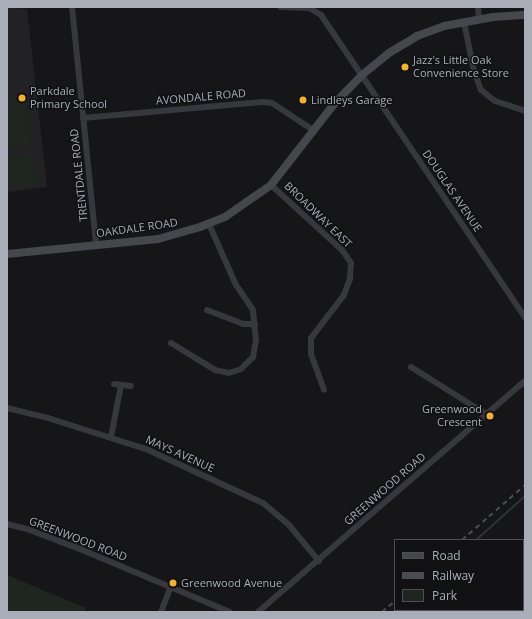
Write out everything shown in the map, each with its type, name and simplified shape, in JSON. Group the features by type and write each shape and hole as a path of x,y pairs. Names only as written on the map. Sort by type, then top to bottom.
{"street":[{"name":"TRENTDALE ROAD","path":"72,7 96,245"},
{"name":"DOUGLAS AVENUE","path":"281,7 316,10 362,75 525,318"},
{"path":"478,7 479,19"},
{"name":"OAKDALE ROAD","path":"7,254 158,238 210,224 240,208 271,185 291,162 313,130 362,75 389,53 417,36 464,22 479,19 525,15"},
{"path":"464,22 474,71 481,90 495,101 525,111"},
{"name":"AVONDALE ROAD","path":"83,118 263,102 272,103 313,130"},
{"name":"BROADWAY EAST","path":"271,185 342,250 351,263 350,279 344,295 311,338 311,354 324,390"},
{"path":"171,343 215,370 229,373 241,369 253,357 256,340 253,310 247,297 236,285 210,224"},
{"path":"207,310 244,324 255,324"},
{"path":"411,366 486,414"},
{"name":"GREENWOOD ROAD","path":"258,612 319,561 525,380"},
{"path":"114,384 131,386"},
{"path":"111,437 121,385"},
{"name":"MAYS AVENUE","path":"7,408 111,437 146,449 263,503 289,525 319,561"},
{"name":"GREENWOOD ROAD","path":"7,524 34,531 171,586 230,612"},
{"path":"160,612 171,586"}],"shaded area":[{"name":"Parkdale Primary School","path":"7,8 27,9 47,187 7,192"}],"green space":[{"path":"26,98 30,145 7,148 7,99"},
{"path":"34,154 37,184 10,187 7,157"},
{"path":"7,575 86,608 84,612 7,612"}],"waterway":[{"path":"477,539 525,496"}],"railway":[{"path":"463,539 525,485"},
{"path":"382,612 394,602"}],"place":[{"name":"Jazz's Little Oak Convenience Store","path":"405,67"},
{"name":"Parkdale Primary School","path":"22,98"},
{"name":"Lindleys Garage","path":"303,100"},
{"name":"Greenwood Crescent","path":"490,416"},
{"name":"Greenwood Avenue","path":"173,583"}]}
